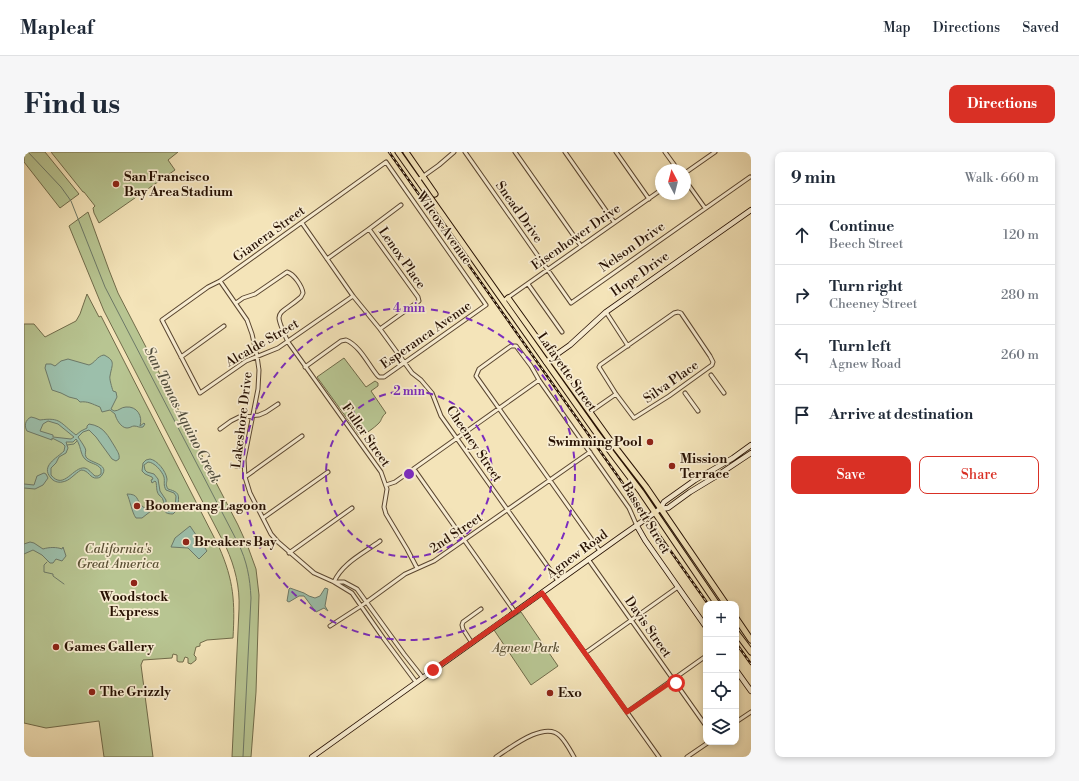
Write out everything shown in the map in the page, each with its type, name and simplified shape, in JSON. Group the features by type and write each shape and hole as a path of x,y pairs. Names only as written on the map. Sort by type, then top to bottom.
{"main road":[{"name":"Lafayette Street","path":"398,152 546,362 641,492 715,601"},
{"path":"406,152 435,194"},
{"name":"Lafayette Street","path":"508,298 646,487 724,601"},
{"path":"739,622 751,640"},
{"path":"739,636 751,652"}],"street":[{"path":"418,180 454,152"},
{"name":"Snead Drive","path":"465,152 571,303"},
{"path":"515,152 581,246"},
{"path":"565,152 614,222"},
{"path":"616,152 648,198"},
{"path":"665,152 674,164"},
{"path":"691,169 715,152"},
{"name":"Gianera Street","path":"181,357 162,320 220,281 386,162"},
{"name":"Wilcox Avenue","path":"386,162 486,305"},
{"name":"Nelson Drive","path":"571,303 750,177"},
{"path":"691,188 705,208"},
{"name":"Eisenhower Drive","path":"503,301 655,194"},
{"path":"369,229 401,205"},
{"name":"Hope Drive","path":"546,362 570,345 606,312 751,210"},
{"name":"Cheeney Street","path":"302,222 353,296 380,329 412,373 432,393 441,416 558,582"},
{"name":"Lenox Place","path":"327,259 369,229 418,297 419,301 380,329"},
{"name":"Fuller Street","path":"236,303 243,298 255,294 287,272 291,273 301,287 303,293 300,298 281,311 278,315 288,342 381,472 386,485 384,507 386,514 417,568"},
{"name":"Lakeshore Drive","path":"220,281 244,314 250,328 257,356 258,383 244,466 245,477 250,493 274,538 314,573 334,582 352,593 416,682"},
{"path":"528,284 562,332"},
{"name":"Alcalde Street","path":"181,357 200,393 246,361 273,351 288,342 353,296"},
{"name":"Esperanca Avenue","path":"305,367 341,341 346,340 351,342 379,377 384,377 486,305"},
{"path":"590,412 616,394 599,367 628,346 606,312"},
{"name":"Silva Place","path":"616,394 634,418 709,367 713,362 681,313 678,312 674,312 628,346"},
{"path":"181,357 224,326"},
{"name":"Bassett Street","path":"499,408 476,376 479,369 508,348 516,346 629,508 645,540 703,623"},
{"path":"711,375 724,393"},
{"path":"386,485 395,482 414,469 539,380"},
{"path":"685,392 698,411"},
{"path":"220,429 239,417 253,416 266,412 278,404"},
{"path":"499,408 600,551"},
{"path":"245,477 302,436"},
{"name":"Agnew Road","path":"312,757 558,582 588,559 655,513 660,509 664,502 695,480 733,458 751,445"},
{"name":"2nd Street","path":"330,626 367,602 405,574 434,561 590,452"},
{"name":"Agnew Road","path":"660,509 668,508 751,453"},
{"path":"236,466 244,466"},
{"path":"414,469 515,612"},
{"path":"263,518 328,472"},
{"path":"289,552 352,508"},
{"path":"334,582 341,570 380,541"},
{"name":"Davis Street","path":"588,559 703,722"},
{"name":"Lakeshore Drive","path":"334,582 344,582 357,589 423,678"},
{"path":"585,653 678,587"},
{"path":"542,593 659,757"},
{"path":"472,643 462,628 462,624 482,609"},
{"path":"627,712 703,658"},
{"path":"738,673 751,691"},
{"path":"739,720 751,712"},
{"path":"496,757 530,736 542,731 559,735 574,757"},
{"path":"687,757 704,745"}],"green space":[{"path":"25,152 45,152 79,194 60,208 24,162"},
{"name":"San Francisco Bay Area Stadium","path":"51,152 178,152 168,160 175,170 99,223 94,213 93,208 95,206"},
{"path":"88,212 118,293 238,525 256,569 259,595 256,692 251,757 232,757 239,593 232,562 226,547 104,311 69,226"},
{"name":"California's Great America","path":"87,294 99,317 101,316 219,547 231,581 234,613 233,638 207,640 200,643 200,646 196,647 194,655 196,660 191,664 188,663 188,658 185,657 183,662 177,661 177,655 173,654 172,658 143,660 141,665 153,757 104,757 99,721 46,728 24,723 24,324 34,324 45,337 76,321"},
{"path":"344,358 366,387 375,381 378,383 378,386 371,391 386,413 377,425 361,435 359,435 317,377"},
{"name":"Agnew Park","path":"521,612 558,666 531,685 494,630"}],"shaded area":[{"path":"104,355 112,361 110,379 113,391 116,392 117,397 111,409 114,411 124,407 133,408 140,415 140,426 144,423 145,424 143,427 134,426 125,428 119,423 115,414 110,410 102,412 100,407 88,402 80,402 77,399 52,390 45,368 46,364 55,366 61,361 68,359 89,365"},
{"path":"31,417 40,420 56,420 76,435 87,428 89,424 94,425 105,432 118,453 119,459 116,461 112,459 89,430 83,432 78,437 86,449 86,457 102,466 104,471 102,475 99,478 95,478 86,471 81,470 70,479 59,482 54,481 48,474 48,466 64,451 65,446 52,438 52,440 27,431 26,423","holes":["48,421 58,424 74,437 71,439 53,437 53,435 40,431 43,424","76,439 83,457 87,461 99,467 101,469 101,474 95,476 89,470 81,468 64,479 56,479 51,475 51,468 59,457 66,453 68,448 66,442 73,442"]},
{"path":"146,460 153,460 161,466 167,479 166,485 168,489 175,492 179,498 178,509 173,514 166,513 164,510 163,499 157,492 156,482 155,481 152,483 152,477 142,471 143,463","holes":["150,462 158,467 163,475 166,490 174,493 176,496 175,508 173,511 168,511 166,509 166,500 160,491 158,479 154,474 145,470 144,465"]},
{"path":"44,473 48,478 43,485 35,489 24,488 24,484 34,485 37,476"},
{"name":"Boomerang Lagoon","path":"127,494 134,495 144,508 151,511 142,518 136,518"},
{"name":"Breakers Bay","path":"190,526 207,551 199,559 188,548 171,547 175,538"},
{"path":"30,542 43,549 62,549 63,547 66,556 62,561 56,559 53,563 50,563 42,555 33,550 24,554 24,544"},
{"path":"290,588 315,598 320,596 325,588 328,589 325,606 328,611 324,608 316,612 304,596 299,596 289,602 287,601"}],"waterway":[{"name":"San Tomas Aquino Creek","path":"28,152 61,187 71,201 105,287 244,556 249,577 251,598 243,757"},
{"path":"67,445 74,444 77,441"},
{"path":"47,562 44,565 44,572 53,574 53,576 64,584"}],"railway":[{"path":"389,152 706,601"},
{"path":"739,647 751,664"}],"place":[{"name":"San Francisco Bay Area Stadium","path":"116,184"},
{"name":"Swimming Pool","path":"650,442"},
{"name":"Mission Terrace","path":"672,466"},
{"name":"Boomerang Lagoon","path":"137,506"},
{"name":"Breakers Bay","path":"186,542"},
{"name":"Woodstock Express","path":"134,583"},
{"name":"Games Gallery","path":"56,647"},
{"name":"The Grizzly","path":"92,692"},
{"name":"Exo","path":"550,693"}],"route":[{"path":"433,670 542,593 627,712 674,680 676,683"}]}
